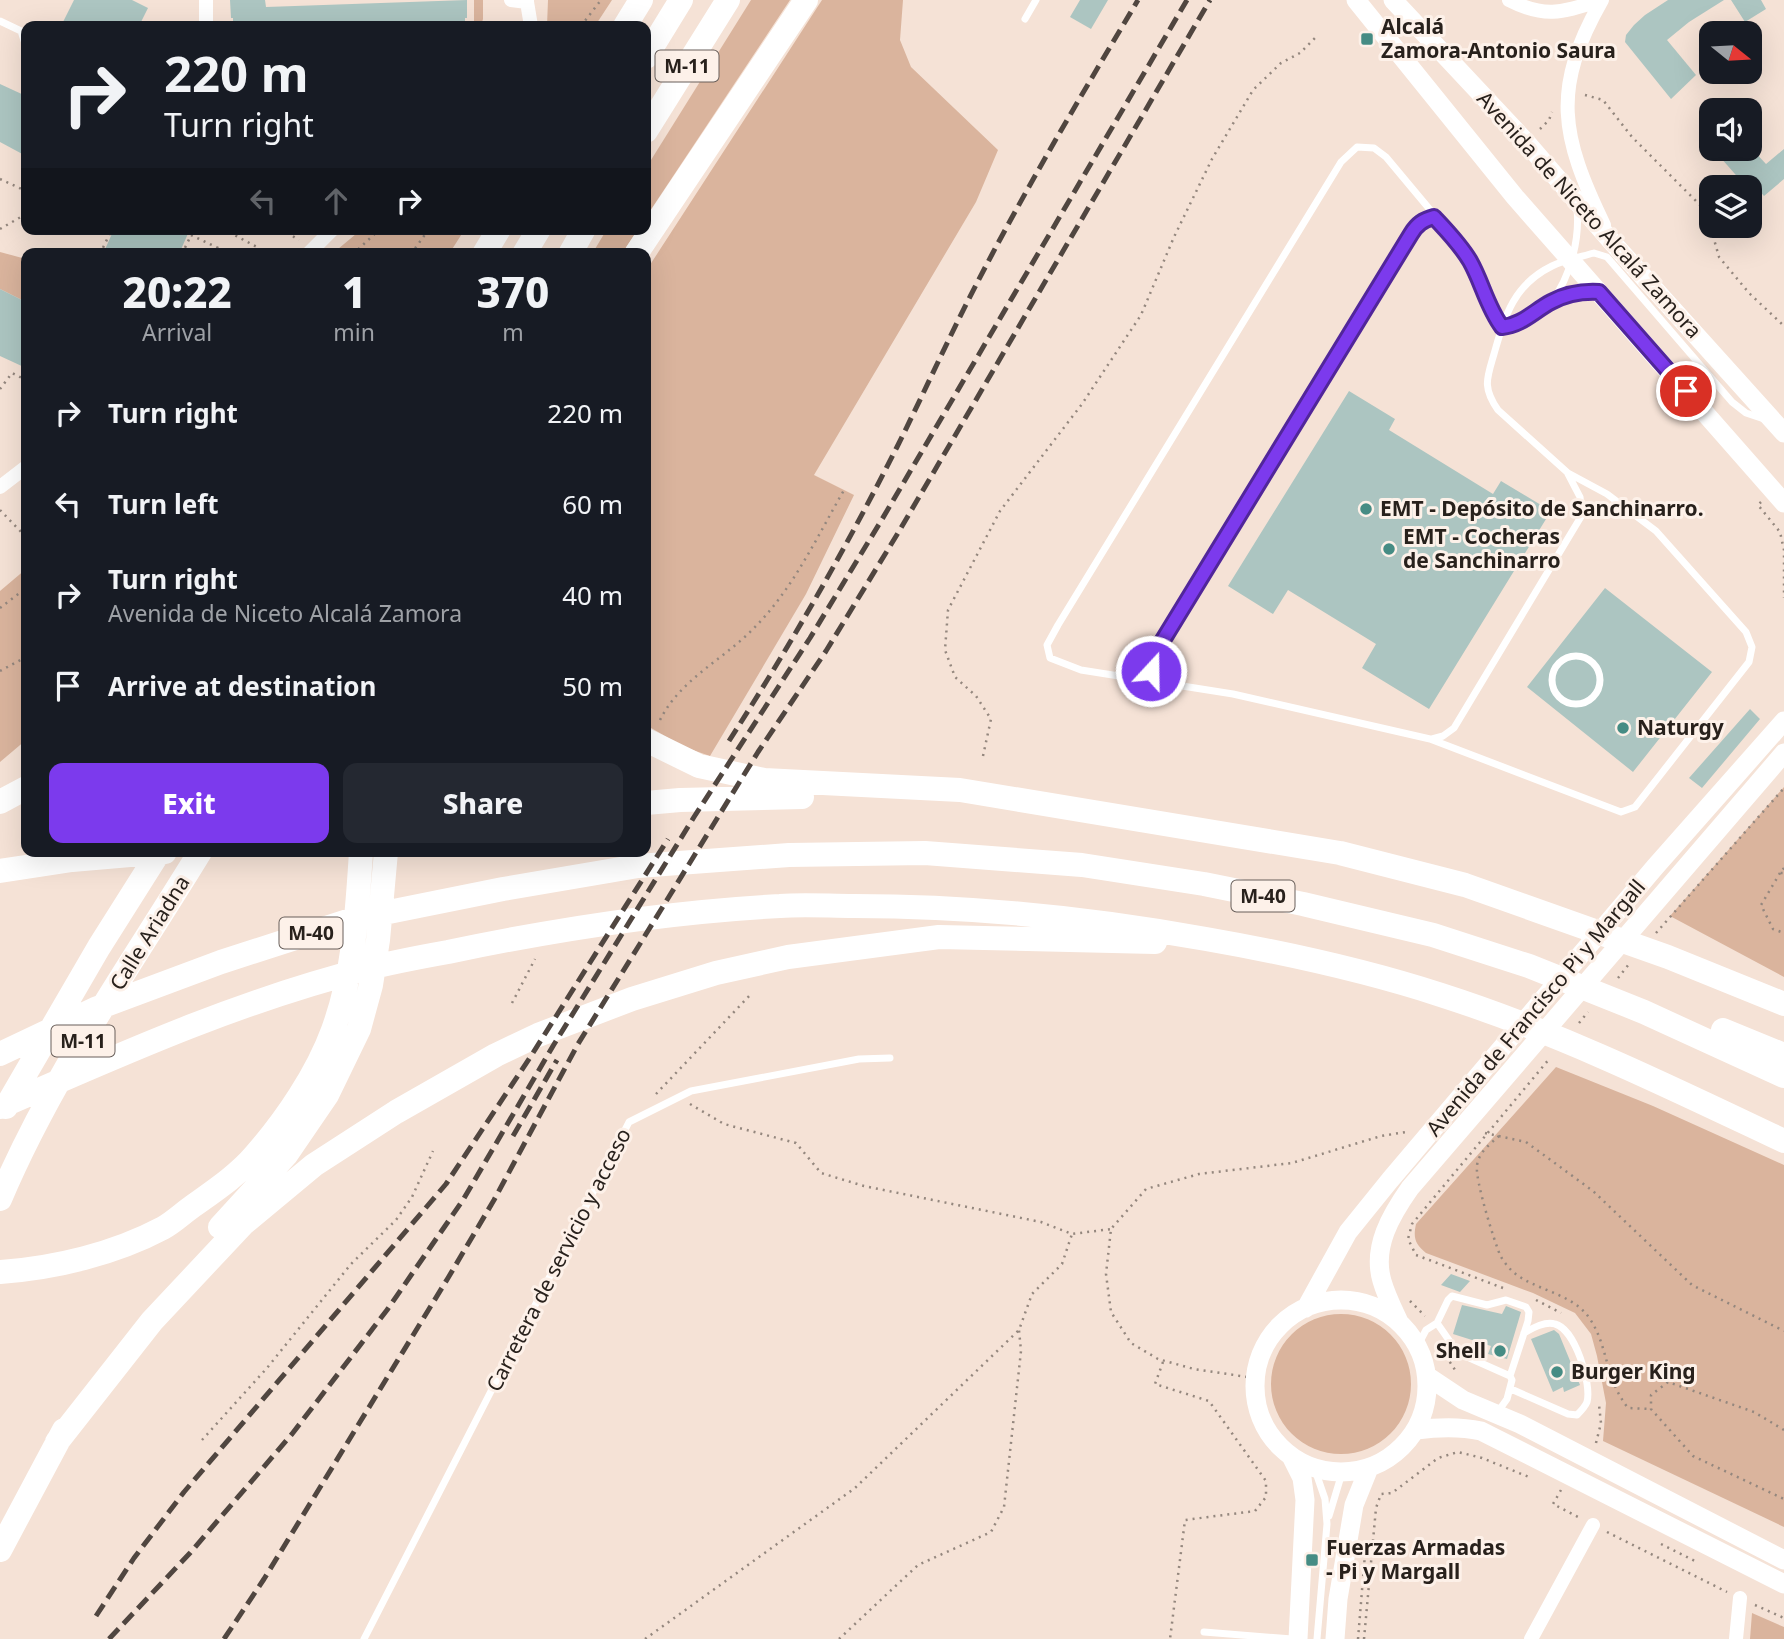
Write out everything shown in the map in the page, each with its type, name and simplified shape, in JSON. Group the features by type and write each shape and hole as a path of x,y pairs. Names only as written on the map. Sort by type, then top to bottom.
{"highway":[{"path":"628,21 641,0"},
{"name":"M-11","path":"651,49 681,0"},
{"name":"M-11","path":"651,123 728,0"},
{"path":"651,232 806,0"},
{"path":"653,730 699,766 758,789"},
{"path":"651,803 758,789 1089,812 1340,853 1465,885 1668,957 1784,1004"},
{"path":"0,802 21,791"},
{"name":"M-40","path":"0,1054 95,1009 221,962 354,919 503,889 638,866 789,855 925,853 1082,866 1204,884 1433,934 1529,966 1644,1012 1784,1076"},
{"path":"0,871 107,857"},
{"name":"Calle Ariadna","path":"0,1119 99,947 156,857"},
{"path":"0,1272 36,1269 105,1252 164,1228 254,1157 305,1087 333,1031 348,981 361,857"},
{"path":"0,1550 57,1442 115,1349 198,1251 286,1155 327,1095 359,1029 371,985 386,857"},
{"name":"Calle Ariadna","path":"0,1199 17,1160 80,1045 195,861"},
{"path":"1082,866 1188,869 1297,887 1416,916 1537,954 1784,1055"},
{"name":"M-40","path":"0,1108 125,1052 243,1008 365,969 512,938 684,914 783,906 911,906 1021,912 1130,925 1308,958 1439,994 1501,1015 1611,1060 1784,1141"},
{"path":"57,1442 152,1321 243,1224 314,1165 396,1112 496,1055 538,1035 632,999 716,973 788,957 939,937 1237,944"}],"street":[{"path":"206,0 206,21"},
{"path":"511,0 527,1 530,21"},
{"name":"Avenida de Niceto Alcalá Zamora","path":"1356,0 1515,197 1784,503"},
{"name":"Avenida de Niceto Alcalá Zamora","path":"1393,0 1526,142 1779,427"},
{"path":"1508,0 1526,9 1559,13 1601,0"},
{"path":"1601,0 1585,31 1568,90 1567,119 1572,149 1581,177 1612,242"},
{"path":"314,248 327,235"},
{"path":"0,487 21,471"},
{"name":"Avenida de Francisco Pi y Margall","path":"1306,1308 1349,1232 1390,1180 1655,867 1784,721"},
{"name":"Avenida de Francisco Pi y Margall","path":"1399,1322 1381,1279 1380,1245 1393,1212 1410,1188 1674,878 1784,753"},
{"path":"1330,1301 1354,1301 1378,1308 1399,1322 1417,1346 1427,1376 1426,1404 1416,1430 1403,1447 1387,1460 1369,1468 1342,1473 1314,1467 1291,1456 1275,1441 1263,1422 1257,1400 1254,1378 1270,1337 1283,1322 1306,1308 1330,1301"},
{"path":"1427,1376 1463,1400 1497,1414 1784,1560"},
{"path":"1416,1430 1465,1427 1481,1431 1784,1584"},
{"path":"1291,1456 1302,1478 1305,1500 1298,1639"},
{"path":"1335,1639 1338,1599 1354,1504 1369,1468"},
{"path":"1531,1639 1592,1525"},
{"path":"1737,1639 1740,1598"}],"lane":[{"path":"1025,19 1036,0"},
{"path":"0,21 21,30"},
{"path":"1502,327 1491,310 1471,262 1457,242 1386,157 1374,148 1357,147 1341,162 1047,645 1050,658 1081,670 1233,694 1430,739 1621,812 1635,807 1749,662 1752,647 1746,632 1656,531 1607,494 1568,473 1516,428 1489,398 1486,382 1510,304 1521,289 1548,268 1594,253 1607,257 1732,402 1746,413 1779,427"},
{"path":"1552,301 1563,284 1571,260 1577,229 1576,200"},
{"path":"1172,684 1151,671 1152,658 1417,224 1434,217"},
{"path":"1502,327 1523,321 1552,301 1577,292 1599,292"},
{"path":"1430,739 1443,736 1454,728 1581,515 1580,497 1568,473"},
{"path":"1585,657 1597,667 1600,675 1598,690 1587,702 1572,704 1558,697 1553,690 1552,674 1562,660 1585,657"},
{"name":"Carretera de servicio y acceso","path":"364,1639 629,1122 691,1091 859,1059 891,1058"},
{"path":"1417,1346 1426,1330 1437,1323 1452,1296 1487,1305 1506,1300 1526,1307 1529,1312 1510,1376"},
{"path":"1437,1323 1453,1346 1465,1356 1510,1376 1513,1380 1497,1414"},
{"path":"1511,1389 1568,1414 1577,1415 1588,1400 1588,1387 1574,1342 1565,1328 1553,1323 1524,1333"},
{"path":"1314,1467 1325,1499 1327,1524"},
{"path":"1317,1639 1327,1524 1342,1473"},
{"path":"1204,1632 1292,1639"}],"path":[{"path":"585,21 601,0"},
{"path":"983,756 990,719 976,696 955,677 945,650 948,610 1000,510 1082,404 1140,315 1207,170 1253,90 1281,63 1300,53 1315,38"},
{"path":"1526,142 1549,121 1561,90 1603,100 1632,137 1706,211 1719,257 1749,293 1784,326"},
{"path":"0,179 21,189"},
{"path":"0,229 21,217"},
{"path":"185,248 191,235 218,248"},
{"path":"234,235 259,248"},
{"path":"289,235 307,248"},
{"path":"359,248 374,235"},
{"path":"0,389 12,373 21,378"},
{"path":"653,730 668,704 680,690 754,628 783,596 844,490"},
{"path":"1758,505 1780,532 1784,550 1784,598"},
{"path":"0,510 21,532"},
{"path":"0,608 21,592"},
{"path":"0,671 21,660"},
{"path":"1696,887 1784,788"},
{"path":"1784,868 1761,905 1773,929 1784,933"},
{"path":"512,1003 535,959"},
{"path":"643,1115 658,1092 752,993"},
{"path":"678,1097 724,1124 796,1143 821,1173 864,1186 1041,1222 1072,1234 1111,1229"},
{"path":"1499,1136 1483,1152 1477,1164 1477,1178 1500,1255 1510,1269 1525,1281 1576,1304 1589,1318 1598,1335 1608,1373 1617,1394 1628,1408 1651,1409"},
{"path":"202,1440 267,1368 344,1271 369,1243 396,1220 412,1197 433,1151"},
{"path":"839,1639 918,1565 991,1532 1004,1507 1021,1351 1019,1331 1032,1294 1062,1264 1072,1234"},
{"path":"645,1639 855,1488 1019,1331"},
{"path":"1164,1361 1156,1384 1209,1401 1266,1481 1266,1497 1255,1511 1185,1520 1170,1639"},
{"path":"1784,1430 1754,1412 1668,1382 1651,1395 1651,1409 1666,1429 1693,1456 1784,1499"},
{"path":"1364,1639 1376,1508 1381,1494 1392,1493 1438,1458 1458,1452 1482,1458 1531,1478"},
{"path":"1550,1487 1560,1492 1553,1504 1784,1618"},
{"path":"1358,1639 1366,1546"}],"shaded area":[{"path":"474,0 483,0 482,21 474,21"},
{"path":"548,0 612,0 598,21 547,21"},
{"path":"751,0 790,0 651,209 651,160"},
{"path":"822,0 903,0 900,40 911,67 998,150 976,202 814,475 854,495 806,594 710,756 684,747 651,728 651,263"},
{"path":"355,235 461,235 453,248 339,248"},
{"path":"603,235 634,235 626,248 596,248"},
{"path":"0,252 21,258 21,300 0,289"},
{"path":"21,573 21,744 0,762 0,591"},
{"path":"1784,787 1784,977 1670,916"},
{"path":"1556,1067 1653,1106 1784,1165 1784,1527 1603,1441 1606,1403 1597,1356 1591,1334 1575,1313 1533,1293 1426,1253 1417,1244 1416,1224"},
{"path":"1341,1314 1368,1319 1390,1335 1406,1357 1411,1384 1406,1411 1390,1433 1368,1449 1341,1454 1314,1449 1292,1433 1276,1411 1271,1384 1276,1357 1292,1335 1314,1319"},
{"path":"1752,1613 1784,1627 1784,1639 1750,1639"}],"building":[{"path":"74,0 132,0 148,8 142,21 64,21"},
{"path":"230,0 265,0 266,7 467,0 465,21 233,21"},
{"path":"1080,0 1108,0 1091,29 1070,17"},
{"path":"1668,0 1724,0 1667,40 1696,75 1671,99 1625,42 1626,35 1634,25"},
{"path":"1731,0 1761,0 1766,9 1744,21"},
{"path":"0,84 21,94 21,153 0,142"},
{"path":"1784,149 1784,179 1764,196 1762,175 1736,175 1724,161 1762,160 1766,164"},
{"path":"111,235 187,235 182,248 106,248"},
{"path":"0,289 21,300 21,366 0,356"},
{"name":"EMT - Cocheras de Sanchinarro","path":"1349,391 1395,419 1389,430 1493,494 1501,481 1551,511 1429,709 1362,668 1376,644 1288,590 1273,614 1228,586"},
{"path":"1605,588 1712,672 1633,772 1527,687"},
{"path":"1750,709 1760,719 1702,788 1689,778"},
{"path":"1451,1274 1470,1281 1460,1292 1441,1285"},
{"path":"1462,1305 1502,1314 1506,1306 1521,1312 1507,1359 1488,1354 1491,1346 1453,1334"},
{"path":"1554,1330 1559,1334 1580,1385 1564,1392 1563,1387 1553,1392 1531,1339"}],"railway":[{"path":"729,741 838,559 995,249 1138,0"},
{"path":"109,1639 190,1553 292,1434 387,1310 463,1200 553,1046 881,521 1187,0"},
{"path":"224,1639 264,1579 448,1278 494,1200 578,1044 758,752 826,651 898,533 1210,0"},
{"path":"96,1616 134,1558 184,1492 446,1184 531,1056 668,839"},
{"path":"513,1136 557,1060"}],"place":[{"name":"Alcalá Zamora-Antonio Saura","path":"1367,39"},
{"name":"EMT - Depósito de Sanchinarro.","path":"1366,509"},
{"name":"EMT - Cocheras de Sanchinarro","path":"1389,549"},
{"name":"Naturgy","path":"1623,728"},
{"name":"Shell","path":"1500,1351"},
{"name":"Burger King","path":"1557,1372"},
{"name":"Fuerzas Armadas - Pi y Margall","path":"1312,1560"}],"route":[{"path":"1151,671 1152,658 1417,224 1426,219 1434,217 1457,242 1471,262 1491,310 1502,327 1523,321 1552,301 1577,292 1599,292 1686,391"}]}
